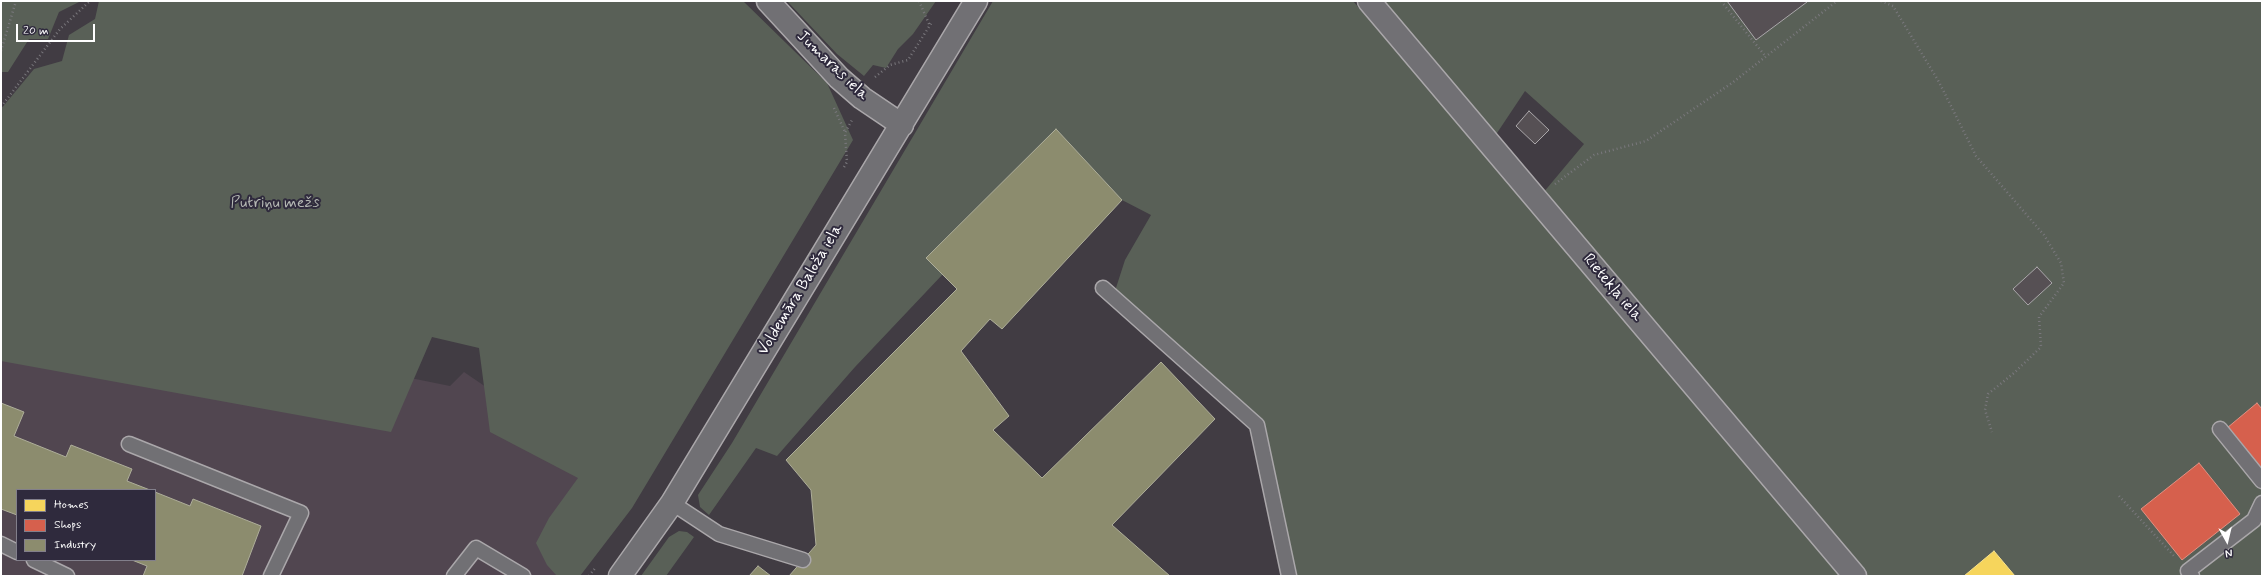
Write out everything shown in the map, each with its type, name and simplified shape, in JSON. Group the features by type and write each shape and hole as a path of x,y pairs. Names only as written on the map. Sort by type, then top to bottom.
{"street":[{"name":"Jumaras iela","path":"768,1 839,78 862,98 902,125"},
{"name":"Voldemāra Baloža iela","path":"620,576 672,503 976,1"},
{"name":"Rietekļa iela","path":"1369,1 1855,576"}],"lane":[{"path":"1103,288 1257,425 1289,576"},
{"path":"2220,429 2262,481"},
{"path":"129,444 301,513 271,576"},
{"path":"672,503 719,534 803,560"},
{"path":"2190,573 2254,520 2262,503"},
{"path":"1,544 16,552"},
{"path":"454,576 476,548 523,576"},
{"path":"36,561 67,576"}],"path":[{"path":"1,51 16,1"},
{"path":"1,107 60,29 90,1"},
{"path":"919,1 930,26"},
{"path":"1721,1 1766,57"},
{"path":"1550,188 1594,155 1646,141 1732,83 1837,1"},
{"path":"1881,1 1893,6 1897,12 1939,82 1976,156 2044,234 2061,263 2064,283 2039,317 2041,347 2014,373 1988,394 1985,410 1992,432"},
{"path":"876,76 890,65 908,60 933,20"},
{"path":"2118,496 2190,573"}],"shaded area":[{"path":"1,295 450,386 464,372 505,400 667,442 573,576 1,576"}],"green space":[{"path":"1,1 81,1 59,12 48,39 29,39 8,72 1,72"},
{"name":"Putriņu mežs","path":"99,1 743,1 827,83 853,140 632,508 580,576 557,576 547,565 536,543 549,518 578,478 490,432 479,348 432,337 391,432 1,361 1,109 34,69 62,61 69,35 95,19"},
{"path":"787,1 936,1 913,34 898,49 886,68 873,65 864,76 837,54"},
{"path":"993,1 1353,1 1543,222 1842,576 1294,576 1262,423 1115,291 1125,260 1151,215 1122,200 1056,130 943,274 855,367 777,456 756,448 709,515 700,507 698,495 732,443"},
{"path":"1381,1 2262,1 2262,576 1867,576 1543,193 1584,144 1525,91 1495,136"},
{"path":"679,531 687,532 694,537 666,576 641,576 669,537"}],"building: Homes":[{"path":"1994,551 2015,576 1964,576"}],"building: Shops":[{"path":"2257,403 2262,409 2262,470 2227,428"},
{"path":"2199,463 2240,514 2182,560 2141,509"}],"building: Industry":[{"path":"1056,129 1122,200 1002,329 990,319 961,351 1009,416 993,430 1042,478 1161,362 1215,419 1112,525 1170,576 789,576 816,545 811,490 786,460 957,289 926,258"},
{"path":"1,403 24,412 14,436 66,457 71,445 132,469 127,481 147,489 16,489 16,515 1,509"},
{"path":"156,492 190,506 193,499 261,526 242,576 143,576 147,566 134,561 156,561"},
{"path":"758,566 771,576 749,576"}],"building: Other":[{"path":"1727,1 1806,1 1807,2 1756,40"},
{"path":"1529,111 1549,130 1535,144 1516,126"},
{"path":"2037,267 2052,283 2028,305 2013,289"}]}
